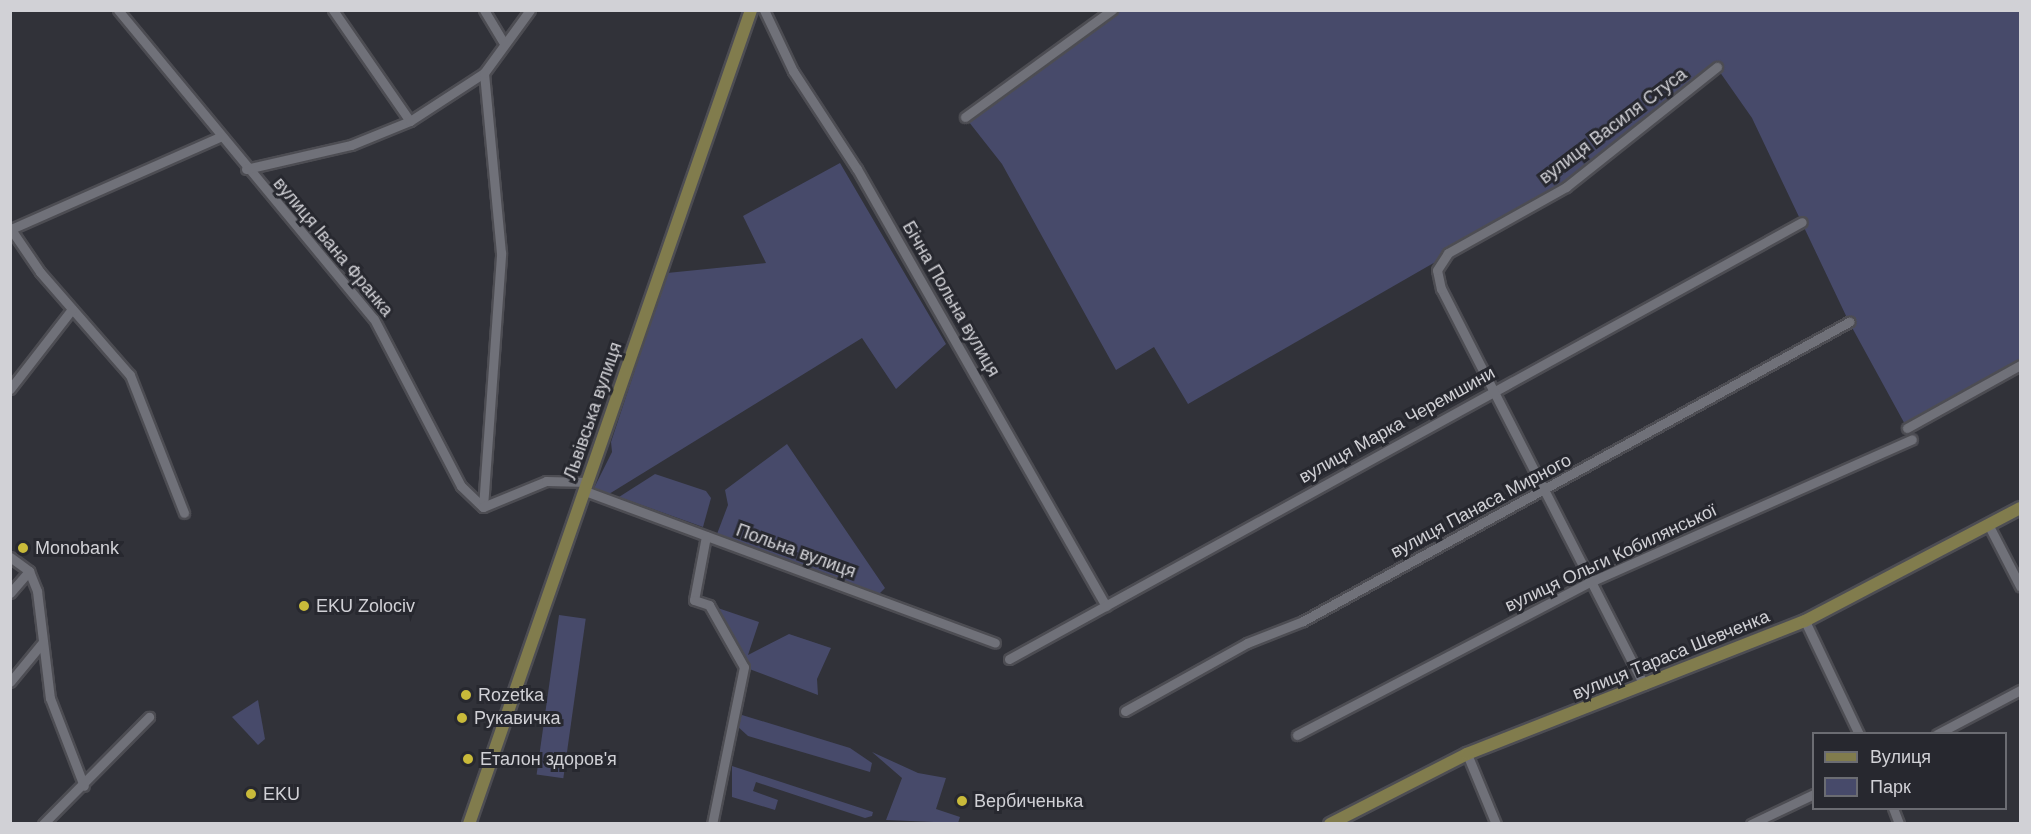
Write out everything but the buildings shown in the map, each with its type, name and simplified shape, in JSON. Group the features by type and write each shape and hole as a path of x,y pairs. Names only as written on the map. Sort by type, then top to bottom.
{"main road":[{"name":"Львівська вулиця","path":"469,824 751,10"},
{"name":"вулиця Тараса Шевченка","path":"1330,824 1467,754 1805,621 2020,508"}],"street":[{"path":"121,13 133,10"},
{"path":"333,10 410,121"},
{"path":"484,10 503,42"},
{"path":"246,169 351,146 410,121 484,74 503,42 530,10"},
{"name":"Бічна Польна вулиця","path":"764,10 793,71 857,169 1106,606"},
{"path":"965,117 1112,10"},
{"name":"вулиця Івана Франка","path":"121,13 246,169 374,319 461,486 483,507"},
{"name":"вулиця Василя Стуса","path":"1644,685 1590,582 1495,389 1441,289 1437,270 1448,253 1566,187 1717,67"},
{"path":"483,507 501,253 484,74"},
{"path":"184,513 130,375 72,309 11,229 220,137"},
{"name":"вулиця Марка Черемшини","path":"1009,659 1495,389 1802,222"},
{"path":"10,389 72,309"},
{"name":"вулиця Панаса Мирного","path":"1125,711 1545,490 1849,322"},
{"path":"1907,428 2020,365"},
{"name":"вулиця Ольги Кобилянської","path":"1298,735 1590,582 1912,439"},
{"name":"Польна вулиця","path":"483,507 546,481 586,487 706,536 995,643"},
{"path":"1989,526 2020,586"},
{"path":"706,536 694,600 709,604 744,667 712,824"},
{"path":"10,557 29,571 37,591 50,698 84,786"},
{"path":"10,593 29,571"},
{"path":"1805,621 1857,732"},
{"path":"10,682 43,642"},
{"path":"1941,732 2020,690"},
{"path":"43,824 84,786 149,717"},
{"path":"1467,754 1496,824"},
{"path":"1751,824 1812,796"}],"green space":[{"path":"1107,11 2020,11 2020,365 1907,428 1849,322 1752,118 1717,68 1566,187 1188,404 1154,347 1116,370 1002,164 965,117"},
{"path":"840,163 946,344 896,389 862,338 609,494 594,488 612,452 611,442 667,273 766,263 743,216"},
{"path":"787,444 885,588 879,594 717,534 728,505 725,490"},
{"path":"655,474 706,491 711,498 703,527 619,497"},
{"path":"709,605 759,622 748,655 789,634 831,648 817,679 818,695 744,667"},
{"path":"559,615 586,619 563,778 537,774"},
{"path":"258,700 265,739 258,745 232,717"},
{"path":"742,715 850,748 872,763 870,772 748,736 736,725"},
{"path":"872,752 918,773 946,778 936,809 960,817 958,823 886,820 902,778"},
{"path":"732,766 873,812 872,816 865,818 756,782 753,791 778,800 775,810 732,797"}],"place":[{"name":"Monobank","path":"23,548"},
{"name":"EKU Zolociv","path":"304,606"},
{"name":"Rozetka","path":"466,695"},
{"name":"Рукавичка","path":"462,718"},
{"name":"Еталон здоров'я","path":"468,759"},
{"name":"EKU","path":"251,794"},
{"name":"Вербиченька","path":"962,801"}]}
